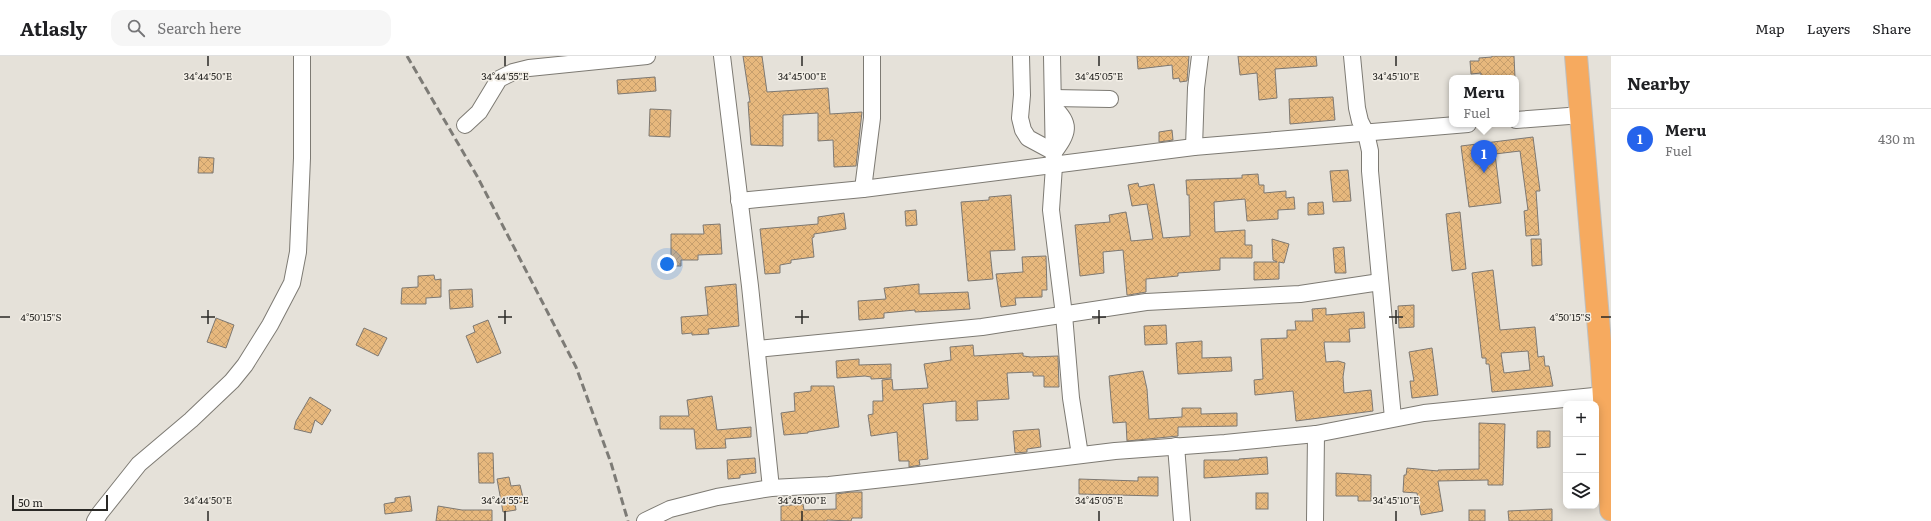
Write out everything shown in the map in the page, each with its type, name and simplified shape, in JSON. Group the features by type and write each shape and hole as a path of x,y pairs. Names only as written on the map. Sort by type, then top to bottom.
{"highway":[{"path":"1576,56 1607,366 1604,395 1611,510"}],"street":[{"path":"96,521 108,502 139,464 191,420 232,381 245,365 283,303 292,283 298,252 302,158 302,56"},
{"path":"465,125 479,112 499,79 513,72 529,68 647,56"},
{"path":"722,56 757,349 771,488"},
{"path":"864,190 872,118 872,56"},
{"path":"1021,56 1022,95 1020,118 1023,130 1028,138 1054,159"},
{"path":"1052,56 1054,159 1051,210 1064,315 1071,398 1080,455"},
{"path":"1194,147 1196,88 1200,56"},
{"path":"1352,56 1357,108 1360,121 1366,133 1370,151 1370,171 1393,418"},
{"path":"1053,103 1110,99"},
{"path":"1519,120 1582,115"},
{"path":"739,200 864,190 1054,159 1132,154 1194,147 1449,126"},
{"path":"757,349 982,327 1146,302 1300,294 1333,291 1380,282"},
{"path":"645,521 670,509 717,497 771,488 896,478 1080,455 1316,434 1424,413 1604,395"},
{"path":"1316,434 1316,521"},
{"path":"1176,446 1182,521"}],"building":[{"path":"743,56 762,56 767,92 828,88 830,114 862,112 856,166 834,167 833,140 818,141 818,113 783,115 783,146 751,145 748,102 750,102"},
{"path":"1137,56 1189,56 1187,81 1180,82 1179,78 1173,79 1172,65 1138,69"},
{"path":"1238,56 1316,56 1317,66 1275,69 1277,98 1259,100 1257,73 1240,75"},
{"path":"1514,56 1515,75 1481,75 1481,73 1471,74 1470,61 1479,61 1479,58"},
{"path":"655,77 656,91 618,94 617,80"},
{"path":"1333,97 1335,120 1290,124 1289,99"},
{"path":"650,109 671,110 670,137 649,136"},
{"path":"1172,130 1173,140 1159,142 1159,132"},
{"path":"1533,137 1540,191 1536,191 1539,235 1526,236 1524,211 1528,210 1520,151 1495,154 1501,203 1469,207 1461,146"},
{"path":"199,157 214,158 213,173 198,173"},
{"path":"1348,170 1351,201 1333,202 1330,171"},
{"path":"1258,174 1259,185 1264,185 1264,193 1286,191 1286,198 1294,197 1295,209 1278,210 1278,219 1247,221 1245,199 1214,202 1215,232 1245,230 1245,245 1252,245 1252,258 1220,258 1220,270 1178,273 1178,276 1146,279 1146,292 1129,295 1127,295 1123,250 1103,252 1104,273 1080,276 1075,225 1110,222 1109,215 1126,212 1131,241 1153,239 1147,204 1132,206 1128,185 1138,183 1139,187 1154,184 1163,238 1190,236 1189,195 1187,195 1186,180 1242,178 1242,175"},
{"path":"1011,195 1015,250 990,251 993,279 968,281 961,202 989,200 989,197"},
{"path":"1323,202 1324,214 1308,215 1308,203"},
{"path":"916,210 917,225 906,226 905,211"},
{"path":"1460,212 1466,269 1452,271 1446,214"},
{"path":"844,213 846,229 814,234 814,237 812,238 814,257 791,260 791,263 780,265 780,273 765,274 760,229 818,224 818,217"},
{"path":"720,224 722,254 698,255 698,260 681,260 681,266 671,266 671,234 704,234 703,225"},
{"path":"1272,239 1289,244 1284,263 1279,262 1279,279 1254,280 1254,262 1277,262 1273,260"},
{"path":"1531,239 1541,239 1542,265 1532,266"},
{"path":"1344,247 1346,273 1335,273 1333,248"},
{"path":"1046,256 1047,290 1042,290 1042,297 1015,298 1016,305 1001,307 996,274 1023,272 1022,257"},
{"path":"1493,270 1500,330 1535,327 1538,357 1544,356 1545,366 1549,366 1553,386 1492,392 1489,364 1486,364 1486,358 1482,358 1472,273","holes":["1528,351 1530,370 1504,373 1501,353"]},
{"path":"434,275 435,280 441,279 441,297 426,298 426,304 401,304 402,288 418,287 418,276"},
{"path":"736,284 739,326 708,329 709,334 682,334 681,317 708,315 705,287"},
{"path":"919,284 919,294 968,292 970,309 915,312 915,310 884,313 884,318 859,320 858,301 886,299 884,288"},
{"path":"472,289 473,307 450,309 449,290"},
{"path":"1414,305 1414,327 1399,328 1398,306"},
{"path":"1326,308 1326,315 1364,312 1365,328 1349,329 1350,342 1324,342 1326,362 1338,361 1345,363 1343,377 1344,393 1371,390 1373,411 1296,421 1293,391 1255,395 1254,380 1263,379 1261,339 1287,338 1287,330 1296,330 1295,321 1313,321 1312,309"},
{"path":"216,318 234,325 226,348 207,342"},
{"path":"488,320 501,353 477,363 466,336 475,332 473,326"},
{"path":"1166,325 1167,344 1145,345 1144,326"},
{"path":"364,328 387,338 378,356 356,345"},
{"path":"1202,341 1202,358 1231,357 1232,371 1178,374 1176,343"},
{"path":"973,345 974,356 1023,353 1023,356 1031,357 1058,356 1059,387 1044,387 1044,376 1033,376 1033,372 1007,373 1009,399 977,401 978,420 956,421 956,401 923,404 928,459 919,460 920,465 909,467 909,461 899,461 897,432 871,436 868,415 873,414 873,401 883,401 882,380 892,379 893,390 928,388 924,364 951,360 950,347"},
{"path":"1432,348 1438,395 1412,398 1410,381 1414,381 1409,352"},
{"path":"859,359 859,365 891,364 891,378 871,379 871,377 865,376 837,378 836,361"},
{"path":"1143,371 1147,389 1149,419 1182,417 1182,408 1201,408 1201,414 1237,413 1237,426 1178,427 1178,436 1127,441 1126,422 1113,423 1109,376"},
{"path":"811,386 834,386 839,427 808,433 784,435 781,413 795,411 794,393 811,391"},
{"path":"712,396 717,430 751,427 751,437 725,439 726,448 696,449 694,429 660,429 660,416 689,416 687,400"},
{"path":"310,397 331,410 322,425 315,420 311,433 294,429 296,421"},
{"path":"1479,423 1505,424 1503,485 1488,485 1488,480 1438,481 1443,511 1421,515 1417,493 1403,492 1404,475 1406,475 1407,468 1438,471 1479,469"},
{"path":"1039,429 1041,447 1027,449 1027,452 1015,453 1013,431"},
{"path":"1537,431 1550,431 1550,447 1537,448"},
{"path":"478,453 493,453 494,483 479,483"},
{"path":"1267,457 1268,474 1204,478 1204,460 1239,460"},
{"path":"755,458 756,473 740,475 740,478 728,479 727,460"},
{"path":"1336,473 1371,475 1371,501 1358,501 1358,496 1336,496"},
{"path":"509,477 511,486 520,485 524,502 515,503 516,510 503,512 497,479"},
{"path":"1138,477 1158,477 1158,496 1079,494 1079,479 1138,481"},
{"path":"862,492 862,518 852,518 851,521 781,521 781,506 803,504 804,510 836,509 836,494"},
{"path":"1256,493 1268,493 1268,509 1256,509"},
{"path":"410,496 412,511 385,514 384,504 395,502 395,498"},
{"path":"438,506 462,510 492,510 492,521 436,521"},
{"path":"1552,509 1552,521 1509,521 1508,511"},
{"path":"1469,510 1485,510 1485,521 1469,521"}],"railway":[{"path":"407,56 477,176 576,367 611,463 628,521"}],"place":[{"name":"Meru","path":"1484,173"}]}
